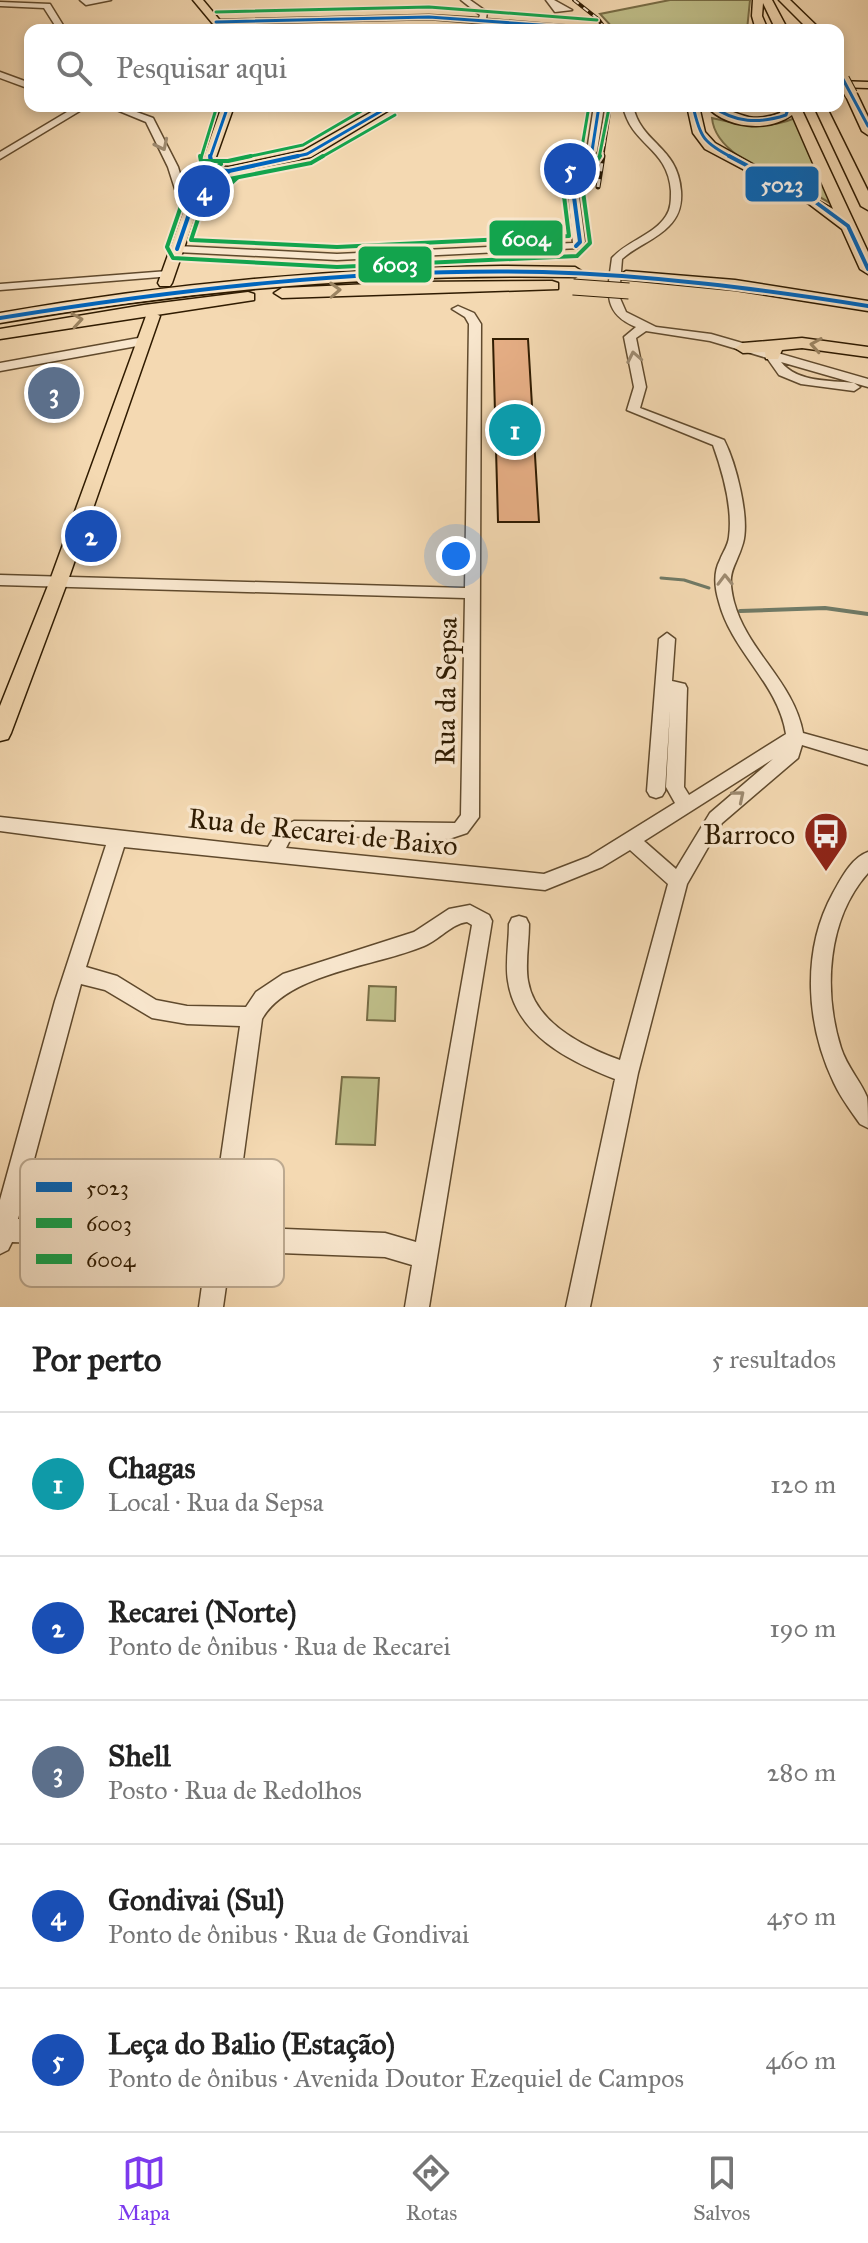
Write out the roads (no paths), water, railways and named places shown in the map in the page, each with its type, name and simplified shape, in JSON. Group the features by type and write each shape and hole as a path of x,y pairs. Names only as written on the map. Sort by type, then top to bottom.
{"highway":[{"path":"758,0 760,24"},
{"path":"767,0 779,24"},
{"path":"782,0 792,24"},
{"path":"782,0 808,24"},
{"path":"854,85 867,126"},
{"path":"694,112 699,133 710,146 814,201 848,226"},
{"path":"721,112 732,119 761,122 788,112"},
{"path":"795,112 868,269"},
{"path":"823,112 868,206"},
{"path":"837,112 868,174"},
{"path":"0,318 153,293 314,276 446,270 628,283 756,303 860,311"},
{"path":"0,334 144,310 271,294 574,280"},
{"path":"743,348 774,356 802,343 868,352"}],"main road":[{"path":"198,0 217,24"},
{"path":"166,279 192,206 207,177 210,157 226,112"},
{"path":"207,177 223,178 229,171 307,154 380,112"},
{"path":"0,733 58,583 153,316"}],"street":[{"path":"85,1 107,0"},
{"path":"465,0 483,12 482,20"},
{"path":"0,4 50,3 59,24"},
{"path":"261,24 408,17 523,24"},
{"path":"0,75 24,84"},
{"path":"0,156 73,112"},
{"path":"131,112 150,120 173,167 182,197 192,206"},
{"path":"144,116 149,112"},
{"path":"177,249 337,257 576,246 580,242 572,182 592,151 598,112"},
{"path":"630,112 633,124 668,158 676,176 675,207 671,217 657,231 621,254 615,263 615,305 621,314 643,327 711,338 743,348"},
{"path":"180,190 190,191 207,177"},
{"path":"0,287 166,279"},
{"name":"Rua da Sepsa","path":"273,854 285,833 294,828 449,832 461,828 470,817 475,324 470,315 458,309"},
{"path":"578,1307 627,1073 678,882 716,818 792,753 795,737 791,717 778,687 731,616 724,587 724,568 736,539 733,501 719,443 633,410 640,387 630,337 643,327"},
{"path":"0,367 144,341"},
{"path":"774,356 868,383"},
{"path":"774,356 801,379 868,390"},
{"path":"0,580 473,593"},
{"path":"667,639 663,686 668,747 675,787 686,806"},
{"path":"795,737 868,758"},
{"name":"Rua de Recarei de Baixo","path":"0,824 532,883 558,879 595,862 795,737"},
{"path":"656,791 668,747"},
{"path":"23,1159 74,973 117,839"},
{"path":"631,840 678,882"},
{"path":"868,860 844,886 823,949 821,970 831,1050 840,1075 868,1117"},
{"path":"232,1159 252,1017 263,998 290,980 420,939 456,915 470,913 482,921 417,1307"},
{"path":"519,924 518,982 525,1004 561,1041 602,1065 627,1073"},
{"path":"74,973 110,982 152,1009 187,1015 252,1017"},
{"path":"2,1236 20,1170"},
{"path":"284,1241 385,1245 426,1257"},
{"path":"211,1307 214,1287"}],"waterway":[{"path":"661,578 684,580 709,588"},
{"path":"740,611 825,608 868,614"}],"railway":[{"path":"574,0 602,24"},
{"path":"602,158 609,112"},
{"path":"598,187 603,156"}],"place":[{"name":"Leça do Balio (Estação)","path":"570,169"},
{"name":"Gondivai (Sul)","path":"204,191"},
{"name":"Shell","path":"54,393"},
{"name":"Chagas","path":"515,430"},
{"name":"Recarei (Norte)","path":"91,536"},
{"name":"Barroco","path":"826,873"}]}
